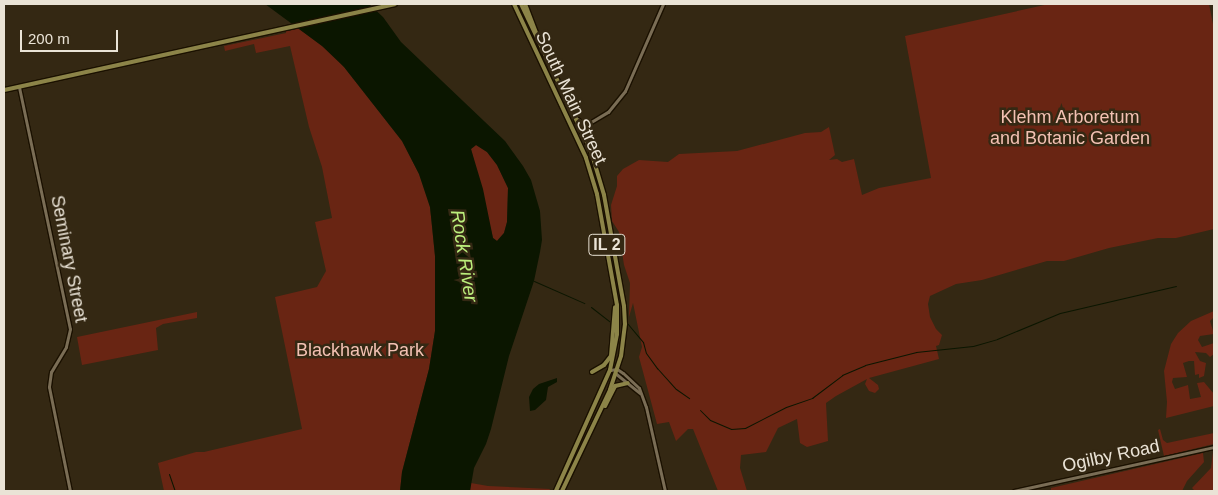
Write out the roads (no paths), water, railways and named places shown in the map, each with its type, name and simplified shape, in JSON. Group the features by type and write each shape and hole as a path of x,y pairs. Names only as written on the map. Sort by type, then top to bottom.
{"main road":[{"path":"4,90 396,4"},
{"name":"South Main Street","path":"514,4 586,158 597,194 616,295 617,334 610,370 556,491"},
{"name":"South Main Street","path":"523,4 538,43 584,135 604,195 623,291 625,324 616,372 602,409 562,491"},
{"path":"592,372 604,365 611,356 616,295"},
{"path":"602,409 606,405 615,386 628,383"}],"street":[{"path":"584,135 584,128 608,112 625,91 663,4"},
{"name":"Seminary Street","path":"19,87 70,329 66,347 51,372 49,387 70,491"},
{"path":"576,118 581,122 591,122"},
{"path":"610,370 634,382 641,393 665,491"},
{"path":"616,372 641,393"},
{"name":"Ogilby Road","path":"1014,491 1214,447"}],"water":[{"name":"Rock River","path":"265,4 369,4 383,17 401,42 505,141 531,180 540,211 542,240 540,252 534,281 509,356 491,429 474,468 470,491 400,491 402,472 429,369 435,331 435,256 430,207 419,174 402,141 344,67 322,46","holes":["476,145 487,152 497,165 508,188 507,222 504,233 497,241 493,238 483,189 471,149"]},
{"path":"557,378 557,382 548,387 546,400 535,410 530,411 529,397 533,389 539,384"}],"waterway":[{"path":"534,281 584,303"},
{"path":"700,410 710,420 731,429 745,428 786,407 812,398 842,375 865,365 916,352 973,346 997,339 1060,313 1176,286"},
{"path":"591,307 609,321"},
{"path":"627,323 643,342 646,353 657,368 676,389 689,398"},
{"path":"169,474 175,491"}],"park label":[{"name":"Klehm Arboretum and Botanic Garden","path":"1070,128"},
{"name":"Blackhawk Park","path":"360,350"}]}
